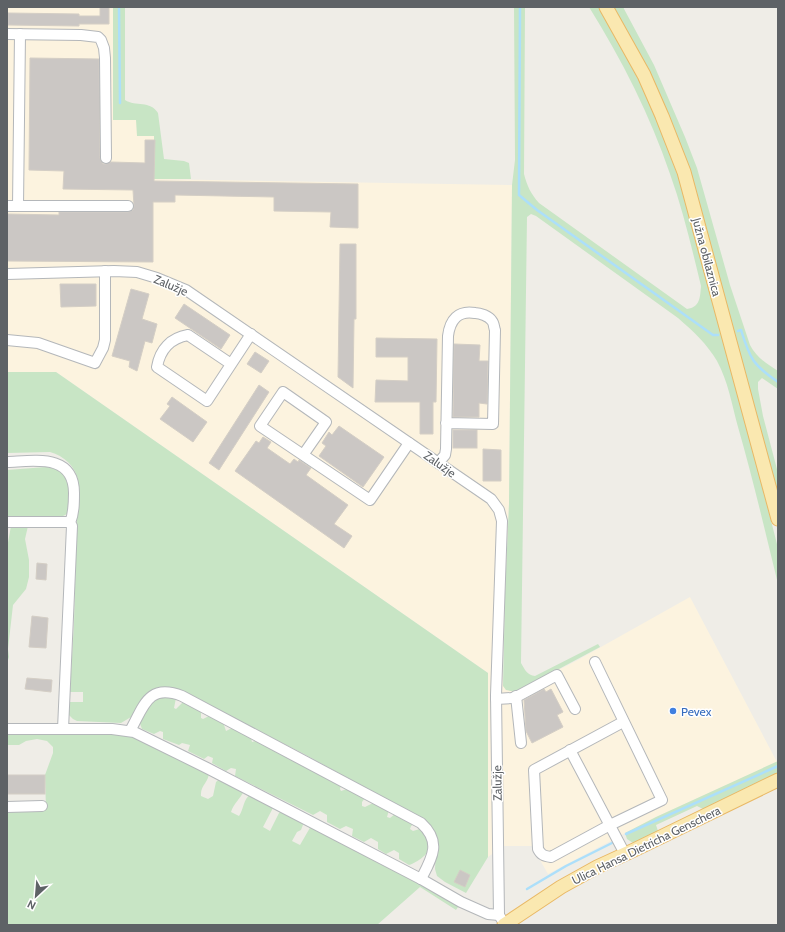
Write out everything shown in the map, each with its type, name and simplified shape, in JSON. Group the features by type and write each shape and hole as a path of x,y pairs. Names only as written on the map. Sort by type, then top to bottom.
{"main road":[{"name":"Južna obilaznica","path":"606,7 644,75 684,172 778,519"},
{"name":"Ulica Hansa Dietricha Genschera","path":"503,922 597,867 776,782"}],"street":[{"path":"7,34 81,35 98,37 101,40 105,58 106,158"},
{"path":"18,206 20,34"},
{"path":"7,206 128,206"},
{"path":"7,340 38,343 95,363 105,340 105,271"},
{"name":"Zalužje","path":"7,274 105,271 137,272 157,278 186,290 491,499 499,510 502,521 496,699 503,922"},
{"path":"438,463 445,455 446,449 446,423 448,329 452,321 458,315 466,312 481,313 492,321 495,330 493,424 446,423"},
{"path":"231,364 188,335 178,337 164,350 158,358 157,367 207,401 251,334"},
{"path":"304,455 326,422 283,392 260,426 370,500 409,443"},
{"path":"7,462 48,461 58,464 64,468 72,479 74,490 74,510 70,523 72,526 62,729"},
{"path":"7,522 70,523"},
{"path":"595,662 662,800 610,825 551,857 540,853 538,849 534,770 623,722"},
{"path":"496,699 512,698 557,675 575,709"},
{"path":"130,731 145,704 157,692 165,691 182,696 421,823 428,831 434,845 430,861 421,879"},
{"path":"516,696 521,743"},
{"path":"7,730 112,729 130,731 207,768 421,879 461,902 503,922"},
{"path":"570,750 625,854"},
{"path":"7,807 42,806"}],"shaded area":[{"path":"7,7 113,7 114,120 136,120 154,135 154,179 512,185 509,504 502,661 503,686 523,688 576,661 690,597 777,762 656,817 548,874 532,846 503,846 488,857 488,673 56,372 7,372"}],"green space":[{"path":"113,7 125,7 125,100 151,106 155,109 158,113 164,159 189,163 191,179 154,179 154,136 137,136 136,120 113,120"},
{"path":"514,7 525,7 524,174 532,193 539,203 687,309 697,304 700,298 701,286 675,188 654,130 613,47 589,7 599,7 627,56 649,100 679,179 717,309 778,548 778,584 729,393 721,369 709,349 678,318 536,216 531,214 527,217 521,663 528,673 535,676 598,644 600,647 516,692 506,690 503,686 509,504 512,185 515,160"},
{"path":"612,7 623,7 654,65 685,137 697,168 730,285 750,345 759,357 778,371 778,389 762,378 758,382 758,389 763,416 778,473 778,505 701,214"},
{"path":"7,372 56,372 488,673 488,857 466,893 437,876 435,869 436,851 434,835 382,797 304,754 180,691 149,693 141,701 131,717 121,723 77,721 68,714 69,702 83,702 83,692 70,692 74,623 78,480 72,466 68,462 60,456 50,452 7,453"},
{"path":"46,467 55,469 62,473 69,483 69,513 63,516 7,518 7,470"},
{"path":"11,526 28,526 25,539 29,560 29,577 26,589 13,605 8,649 9,657 7,663 7,548"},
{"path":"155,696 176,698 174,708 176,709 183,702 201,708 201,718 203,719 211,715 223,722 226,731 232,728 251,738 252,742 262,739 341,785 341,791 353,787 365,798 362,802 362,806 365,807 377,801 389,810 387,817 390,818 395,814 414,824 410,829 413,831 423,828 431,843 428,852 421,859 409,865 399,859 399,853 394,850 386,854 378,849 378,842 371,838 364,842 352,836 353,829 346,826 340,829 327,822 327,815 320,811 313,815 235,776 236,769 231,768 226,771 212,763 213,758 208,756 204,759 188,751 190,745 182,743 179,745 163,739 163,732 160,731 154,734 142,729 139,721"},
{"path":"102,732 135,737 209,772 208,779 201,792 201,796 208,799 213,796 216,782 221,778 244,791 231,812 239,816 246,799 251,794 274,806 263,827 270,831 279,813 283,810 304,822 301,830 297,832 292,841 300,845 311,826 460,904 456,910 420,887 377,925 7,925 7,812 30,812 46,809 45,775 53,753 53,747 47,741 37,739 26,741 19,745 7,745 7,733"},
{"path":"778,761 778,773 748,790 703,809 697,806 656,825 658,831 633,843 627,839 625,833 656,817"}],"building":[{"path":"100,7 109,7 109,24 79,24 79,26 8,25 8,13 79,14 79,16 100,16"},
{"path":"30,58 99,59 100,158 103,164 111,162 145,163 145,140 155,140 154,181 358,184 358,228 330,227 331,212 274,211 274,197 175,195 175,202 153,202 153,262 7,261 7,214 59,215 59,212 128,212 133,210 134,206 133,190 63,189 64,171 29,170"},
{"path":"340,244 356,244 356,319 354,319 353,388 338,377"},
{"path":"60,284 96,284 96,306 61,307"},
{"path":"131,289 149,294 142,319 157,324 152,343 145,341 137,371 129,367 130,361 112,356"},
{"path":"184,304 230,335 221,349 175,318"},
{"path":"376,338 437,339 436,402 433,402 433,434 420,434 420,402 375,402 376,380 408,381 408,357 376,357"},
{"path":"454,344 480,345 479,361 488,361 487,404 479,403 479,417 453,417"},
{"path":"255,352 269,361 261,373 247,364"},
{"path":"259,385 269,392 219,470 209,463"},
{"path":"172,397 207,422 193,442 160,419 170,406 167,404"},
{"path":"339,426 384,457 363,487 319,456 326,446 322,443 329,432 332,435"},
{"path":"453,430 477,430 477,448 453,448"},
{"path":"263,437 271,442 267,448 290,464 294,459 298,462 299,460 311,468 306,475 348,505 334,524 352,536 344,548 235,471 256,441 259,443"},
{"path":"483,449 501,450 501,481 483,481"},
{"path":"37,563 47,564 46,580 36,579"},
{"path":"32,616 48,618 46,648 29,647"},
{"path":"27,678 52,680 51,692 25,689"},
{"path":"544,689 546,692 551,689 563,712 557,715 563,727 532,743 526,731 524,700"},
{"path":"7,775 45,775 45,794 7,794"},
{"path":"460,870 470,875 465,887 454,882"}],"waterway":[{"path":"119,7 120,103"},
{"path":"520,7 519,195 537,210 713,335 718,335"},
{"path":"738,331 741,330 750,355 758,366 778,382"},
{"path":"626,834 778,766"},
{"path":"527,889 566,866 612,843"}],"place":[{"name":"Pevex","path":"673,711"}]}
